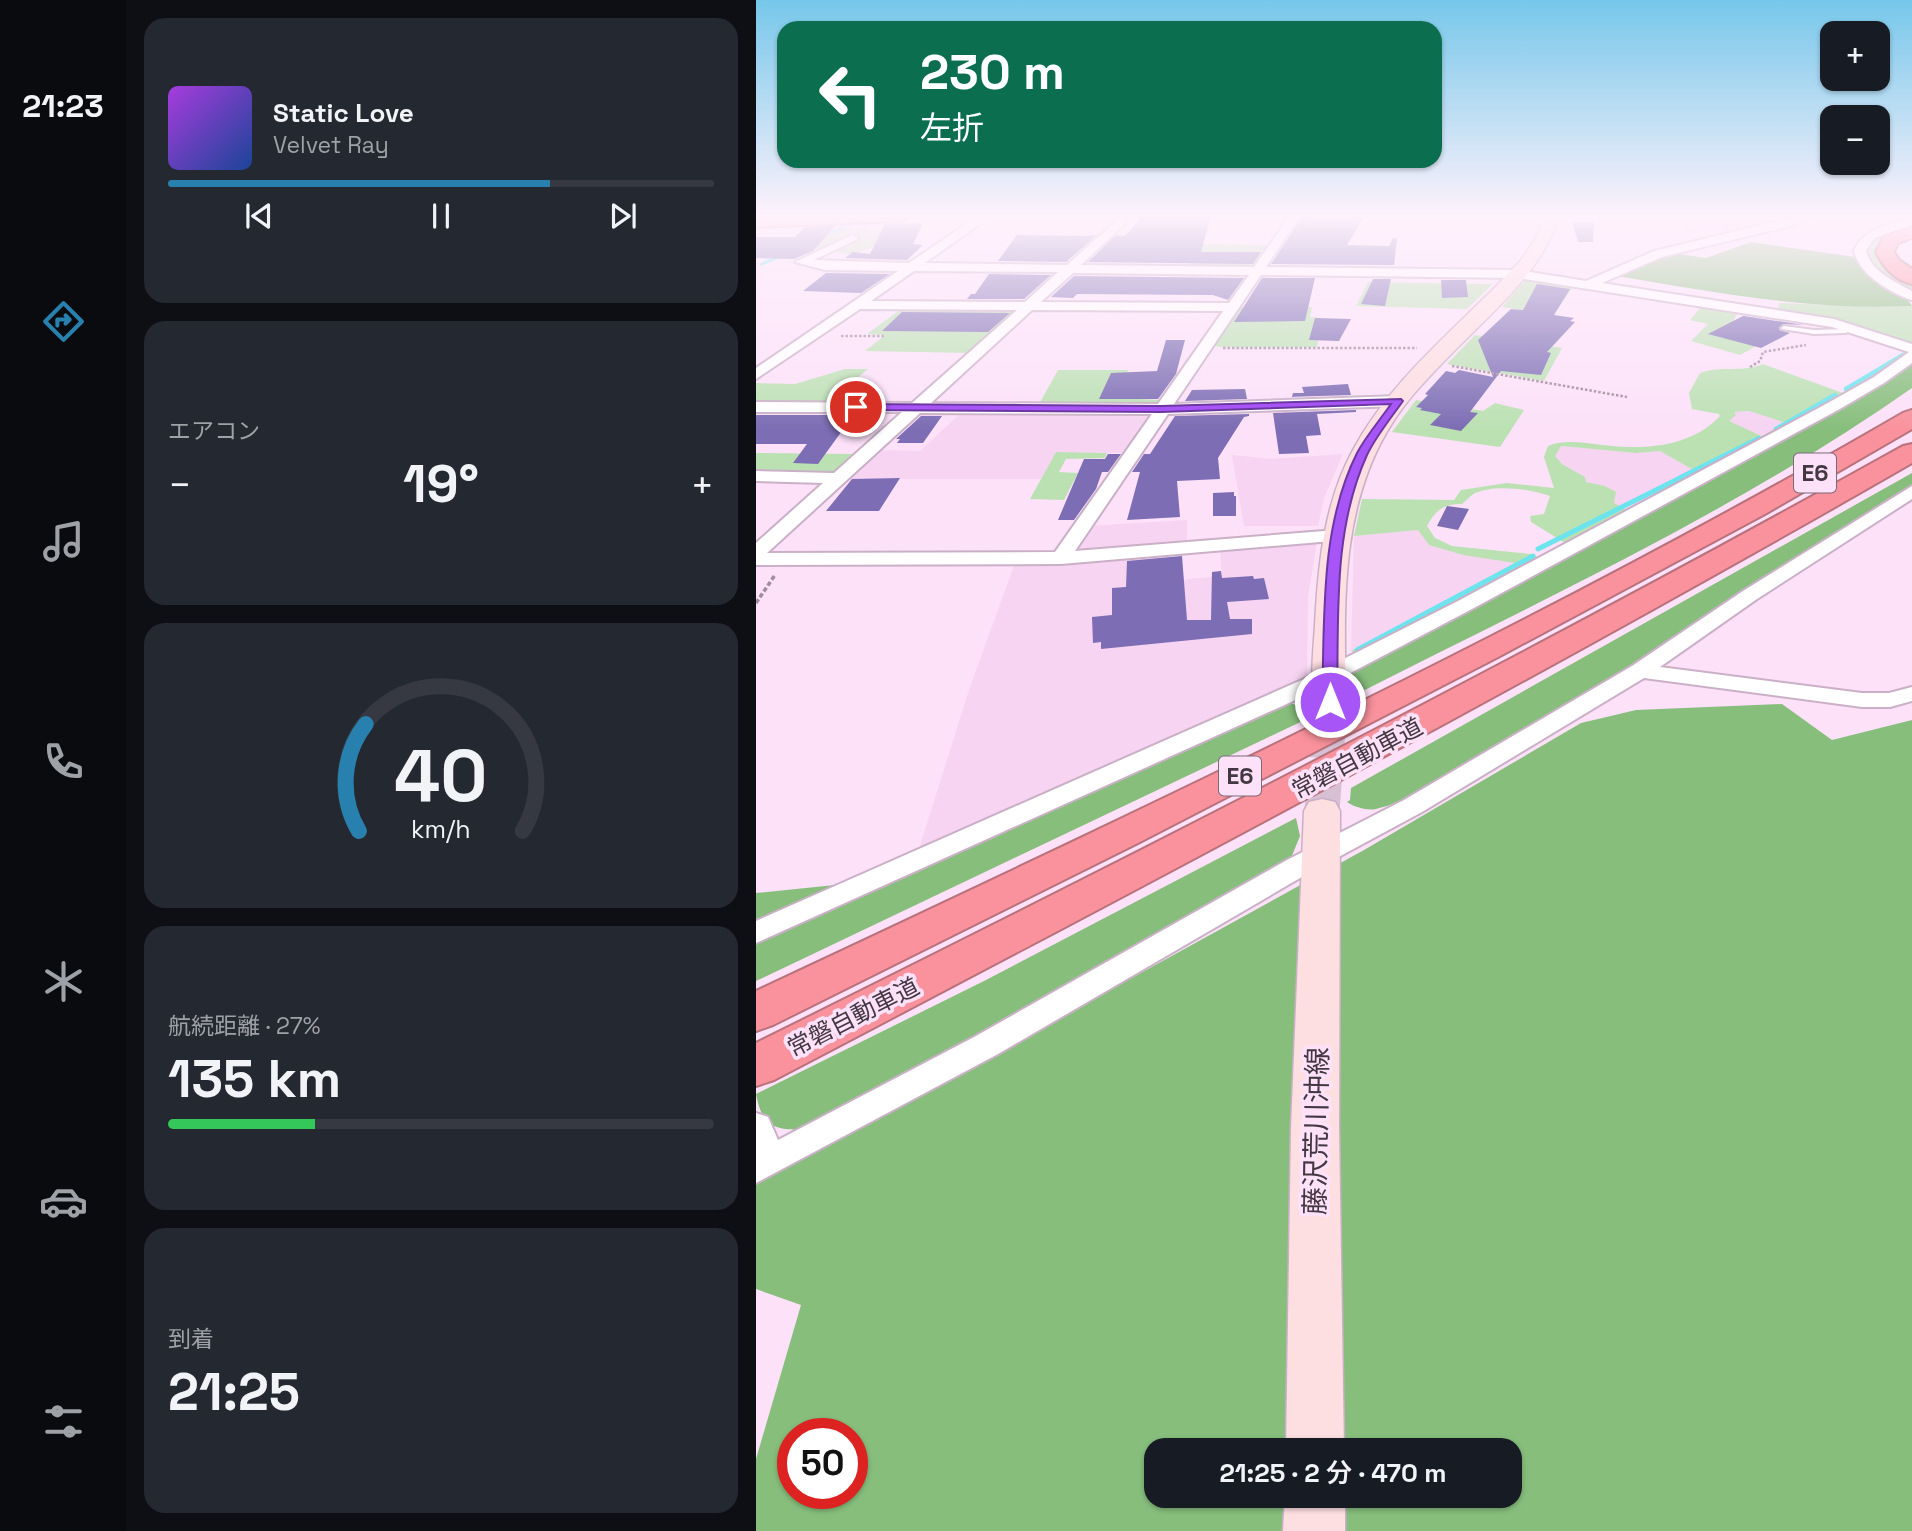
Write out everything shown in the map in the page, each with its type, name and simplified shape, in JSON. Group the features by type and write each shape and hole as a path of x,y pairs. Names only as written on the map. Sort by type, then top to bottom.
{"highway":[{"path":"1718,528 1912,398"},
{"name":"常磐自動車道","path":"756,1012 1147,823 1718,528 1912,418"},
{"name":"常磐自動車道","path":"756,1066 1170,856 1454,707 1630,612 1912,452"}],"main road":[{"path":"1330,702 1331,597 1337,536 1357,464 1373,435 1398,401 1505,287"},
{"name":"藤沢荒川沖線","path":"1315,1438 1315,1128 1321,832"},
{"path":"1314,1508 1314,1531"}],"street":[{"path":"757,374 881,287"},
{"path":"756,553 1050,287"},
{"path":"1061,558 1247,287"},
{"path":"1604,287 1834,323 1912,349"},
{"path":"857,304 1233,307"},
{"path":"756,933 1330,675 1832,407 1879,380 1912,356"},
{"path":"756,407 1161,409 1398,401"},
{"path":"756,477 838,478"},
{"path":"756,1127 763,1164 987,1045 1321,832 1413,806 1640,671 1750,595 1912,491"},
{"path":"756,559 1061,558 1337,536"},
{"path":"1640,671 1862,700 1890,700 1912,694"}],"lane":[{"path":"1784,328 1814,332 1846,331"}],"path":[{"path":"812,336 886,335"},
{"path":"1204,348 1438,356 1627,397"},
{"path":"756,603 765,586 790,559"}],"shaded area":[{"path":"964,410 1152,413 1124,453 1056,452 1041,479 843,479 872,450 920,451"},
{"path":"1749,411 1789,424 1766,438 1728,421 1735,415 1733,412"},
{"path":"1560,446 1636,453 1660,451 1697,472 1627,510 1614,503 1616,492 1605,486 1586,482 1585,477 1562,464 1554,456"},
{"path":"1343,454 1324,498 1318,526 1244,526 1232,455 1271,459"},
{"path":"1187,520 1187,545 1073,552 1087,526"},
{"path":"1418,530 1429,545 1463,555 1516,563 1351,651 1354,536"},
{"path":"1317,542 1308,597 1307,677 918,852 969,690 1015,563 1163,554 1169,581 1222,576 1220,549"}],"green space":[{"path":"1365,287 1489,287 1467,309 1356,306"},
{"path":"1519,287 1573,287 1554,314 1502,307"},
{"path":"1686,287 1892,287 1906,297 1912,306 1837,306"},
{"path":"1779,303 1912,306 1912,344 1778,311"},
{"path":"1024,306 970,353 865,351 885,335 867,334 904,307"},
{"path":"1238,307 1312,307 1310,317 1322,318 1317,347 1219,347 1211,344"},
{"path":"1700,308 1737,314 1730,327 1765,341 1740,355 1691,341 1708,324 1690,320"},
{"path":"1475,335 1562,348 1544,381 1447,364"},
{"path":"1763,364 1843,393 1789,424 1749,411 1734,412 1736,415 1729,421 1766,438 1697,472 1660,451 1636,453 1561,446 1555,456 1562,464 1585,477 1586,482 1605,486 1616,492 1614,503 1627,510 1565,543 1531,522 1530,516 1544,514 1550,496 1542,493 1513,489 1483,490 1462,504 1445,507 1437,512 1427,526 1435,538 1452,546 1530,554 1541,558 1356,655 1351,651 1515,563 1463,555 1429,545 1418,530 1354,536 1362,499 1454,500 1461,490 1507,483 1554,488 1544,457 1548,446 1568,442 1634,447 1680,441 1708,427 1720,416 1692,409 1689,393 1700,373"},
{"path":"1912,364 1912,388 1777,475 1636,553 1349,698 1350,677 1359,666 1743,461"},
{"path":"845,369 868,369 826,404 756,405 756,383 795,384"},
{"path":"1058,370 1128,370 1119,398 1160,400 1157,406 1038,406"},
{"path":"1416,400 1483,411 1495,403 1524,410 1500,447 1392,432"},
{"path":"1056,452 1107,453 1105,458 1066,459 1059,472 1078,473 1064,500 1030,499"},
{"path":"756,453 854,454 846,464 836,470 824,474 796,475 756,473"},
{"path":"1912,473 1912,484 1621,673 1450,776 1411,796 1376,809 1361,808 1347,802 1350,800 1351,788"},
{"path":"1287,702 1305,708 1311,717 756,981 756,943"},
{"path":"1782,704 1832,740 1912,720 1912,1531 756,1531 756,1459 801,1305 756,1289 756,1185 1364,850 1581,723 1636,710"},
{"path":"1296,818 1300,836 1291,858 1126,956 803,1130 777,1127 770,1124 762,1113 756,1094 986,980"},
{"path":"845,884 756,925 756,893"}],"building":[{"path":"808,287 869,287 861,293 803,291"},
{"path":"980,287 1037,287 1024,299 967,299 971,294 975,294"},
{"path":"1061,287 1237,287 1228,300 1213,295 1077,294 1073,298 1051,297"},
{"path":"1256,287 1313,287 1305,321 1234,322"},
{"path":"1369,287 1389,287 1385,306 1361,304"},
{"path":"1441,287 1467,287 1468,297 1442,298"},
{"path":"1535,287 1570,289 1554,315 1574,318 1570,321 1575,322 1547,352 1551,353 1541,375 1501,371 1470,412 1478,413 1461,431 1430,425 1441,414 1416,407 1428,395 1425,394 1446,371 1455,373 1459,370 1493,377 1478,340 1511,309 1523,310"},
{"path":"902,312 1010,313 988,332 882,331"},
{"path":"1743,316 1804,325 1783,324 1779,330 1790,333 1761,348 1708,334"},
{"path":"1315,318 1351,319 1339,341 1309,340"},
{"path":"1166,340 1185,340 1176,374 1158,399 1099,399 1111,373 1157,371"},
{"path":"845,382 858,392 851,400 830,400"},
{"path":"1348,384 1351,395 1292,397 1293,393 1304,393 1302,387"},
{"path":"1245,389 1247,399 1185,401 1192,390"},
{"path":"1356,410 1317,414 1321,435 1306,436 1309,453 1279,454 1273,413"},
{"path":"1249,414 1244,417 1218,458 1220,479 1177,481 1180,517 1127,520 1140,472 1132,472 1144,454 1150,454 1175,416"},
{"path":"756,415 840,415 833,423 847,424 818,464 793,463 807,444 756,444"},
{"path":"921,416 942,416 923,443 897,443 900,439 896,439"},
{"path":"1108,454 1121,454 1108,472 1102,472 1096,489 1074,520 1058,520 1084,459 1105,459"},
{"path":"900,478 879,511 826,511 852,479"},
{"path":"1234,492 1236,516 1213,516 1213,493"},
{"path":"1447,506 1469,509 1458,530 1437,526"},
{"path":"1182,556 1187,620 1211,620 1212,572 1221,571 1222,578 1264,578 1269,599 1227,602 1230,619 1252,619 1252,634 1101,649 1101,642 1093,643 1092,617 1112,615 1112,588 1126,587 1127,561"}],"waterway":[{"path":"1846,389 1903,355"},
{"path":"1776,429 1835,395"},
{"path":"1681,477 1759,438"},
{"path":"1538,549 1684,476"},
{"path":"1357,650 1533,556"}],"tunnel":[{"path":"1322,811 1330,702"}],"route":[{"path":"856,407 1161,409 1398,401 1383,419 1363,452 1346,496 1333,564 1330,702"}]}
